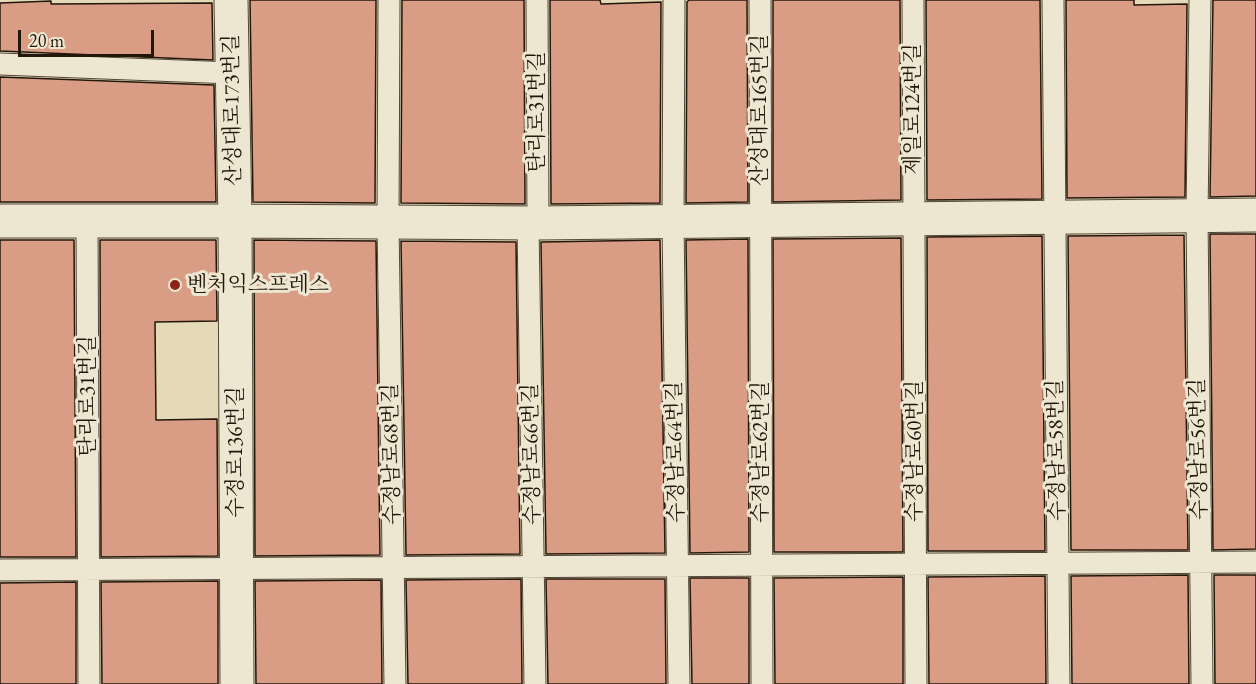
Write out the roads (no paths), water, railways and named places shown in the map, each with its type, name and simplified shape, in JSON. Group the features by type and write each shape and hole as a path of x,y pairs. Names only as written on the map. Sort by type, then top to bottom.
{"street":[{"name":"산성대로173번길","path":"231,0 235,221"},
{"path":"0,221 235,221 388,224 1256,215"},
{"name":"수정로136번길","path":"235,221 237,684"}],"lane":[{"path":"388,224 389,0"},
{"name":"탄리로31번길","path":"533,223 537,0"},
{"path":"673,220 674,0"},
{"name":"산성대로165번길","path":"759,221 760,0"},
{"name":"제일로124번길","path":"913,0 913,219"},
{"path":"1053,0 1054,217"},
{"path":"1197,215 1200,0"},
{"path":"0,64 232,73"},
{"name":"수정남로56번길","path":"1197,215 1202,684"},
{"name":"수정남로58번길","path":"1054,217 1059,684"},
{"name":"수정남로60번길","path":"913,219 916,684"},
{"name":"수정남로64번길","path":"673,220 679,684"},
{"name":"탄리로31번길","path":"87,221 89,684"},
{"name":"수정남로62번길","path":"759,221 762,684"},
{"name":"수정남로66번길","path":"533,223 535,684"},
{"name":"수정남로68번길","path":"388,224 394,684"},
{"path":"0,570 916,566 1256,562"}],"place":[{"name":"벤처익스프레스","path":"175,285"}]}
